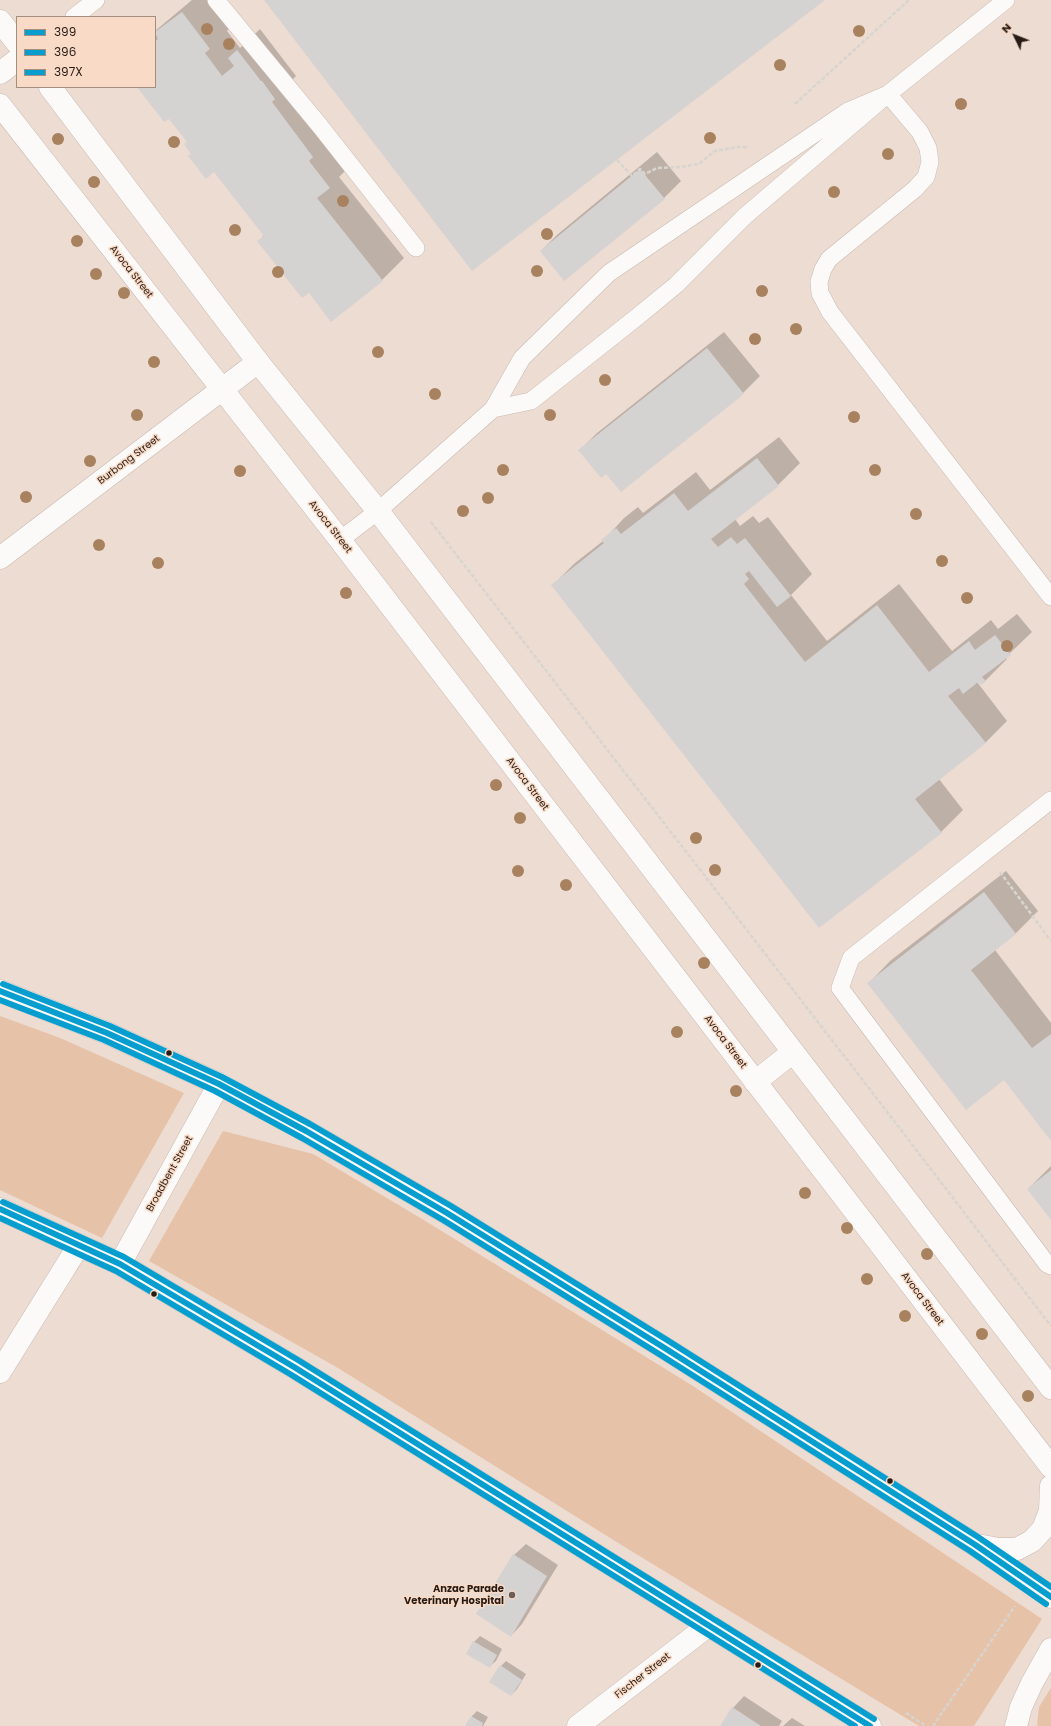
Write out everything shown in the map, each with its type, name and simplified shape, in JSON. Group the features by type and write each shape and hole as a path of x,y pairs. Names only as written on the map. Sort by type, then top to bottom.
{"main road":[{"path":"0,21 16,42"},
{"path":"0,74 16,61"},
{"path":"51,88 258,362 378,511 1051,1388"},
{"name":"Avoca Street","path":"0,104 223,388 1051,1467"},
{"name":"Burbong Street","path":"0,558 258,362"},
{"path":"0,991 106,1034 219,1084 306,1131 447,1213 676,1355 974,1544 1051,1597"},
{"path":"755,1082 793,1052"},
{"name":"Broadbent Street","path":"120,1264 219,1084"},
{"path":"0,1209 120,1264 294,1367 870,1726"},
{"path":"0,1372 79,1245"},
{"path":"974,1544 999,1549 1017,1548 1032,1541 1044,1529 1050,1511 1051,1486"},
{"name":"Fischer Street","path":"578,1726 709,1625"},
{"path":"1016,1726 1021,1707 1032,1683 1051,1649"}],"lane":[{"path":"75,16 96,0"},
{"path":"216,0 320,126 416,248"},
{"path":"493,409 531,401 648,308 676,285 745,216 888,94 1006,0"},
{"path":"340,540 378,511 493,409 522,358 609,273 848,111 888,94"},
{"path":"888,94 920,132 928,148 930,162 926,177 916,189 829,259 823,269 819,282 820,293 830,312 1051,597"},
{"path":"1051,800 851,958 840,988 1042,1257 1051,1266"}],"path":[{"path":"795,104 909,0"},
{"path":"617,160 632,176 640,168 645,174 657,168 680,167 698,164 715,151 737,146 751,147"},
{"path":"431,522 1051,1326"},
{"path":"985,852 1051,941"},
{"path":"933,1726 1018,1601"},
{"path":"906,1713 926,1726"}],"shaded area":[{"path":"0,1016 60,1038 184,1093 102,1238 0,1190"},
{"path":"223,1131 313,1154 427,1222 693,1386 1042,1619 974,1726 919,1726 623,1546 338,1368 149,1261"},
{"path":"1051,1688 1051,1726 1037,1726 1039,1707"}],"building":[{"path":"264,0 825,0 472,271"},
{"path":"182,12 210,49 205,53 222,76 234,66 228,58 237,50 275,99 272,102 313,157 309,161 330,188 317,198 383,281 331,322 309,293 302,298 257,241 264,236 214,172 206,179 188,156 191,154 184,144 187,142 169,119 164,122 138,88 156,88 156,40 158,39 156,31"},
{"path":"640,169 665,199 564,281 540,251"},
{"path":"707,348 744,394 621,492 606,474 601,478 578,450"},
{"path":"757,458 779,486 711,539 718,547 731,537 737,544 745,538 791,596 777,607 749,571 745,574 749,579 744,584 805,662 877,605 929,672 969,641 975,650 995,635 1011,655 982,677 986,681 981,685 978,682 963,694 959,688 948,696 986,743 915,799 942,833 819,928 551,585 604,543 601,540 616,528 621,534 674,493 688,511"},
{"path":"984,892 1016,934 971,970 1032,1048 1051,1034 1051,1141 1004,1080 966,1110 867,983"},
{"path":"1051,1170 1051,1220 1027,1189"},
{"name":"Anzac Parade Veterinary Hospital","path":"513,1554 547,1576 511,1637 476,1614"},
{"path":"473,1641 497,1655 490,1668 466,1654"},
{"path":"500,1665 522,1680 511,1696 489,1682"},
{"path":"732,1707 761,1726 720,1726"},
{"path":"471,1716 483,1723 482,1726 465,1726"}],"transit line":[{"name":"397X","path":"3,984 110,1026 222,1077 310,1124 451,1206 667,1340 978,1537 1051,1587"},
{"name":"399","path":"0,991 107,1033 219,1084 306,1131 447,1213 663,1347 974,1544 1051,1597"},
{"name":"396","path":"0,1000 104,1040 215,1091 302,1138 443,1220 659,1354 970,1551 1046,1604"},
{"name":"397X","path":"3,1202 124,1257 298,1360 874,1719"},
{"name":"399","path":"0,1209 120,1264 294,1367 870,1726"},
{"name":"396","path":"0,1218 116,1271 290,1374 855,1726"}],"place":[{"name":"Anzac Parade Veterinary Hospital","path":"512,1595"}]}
